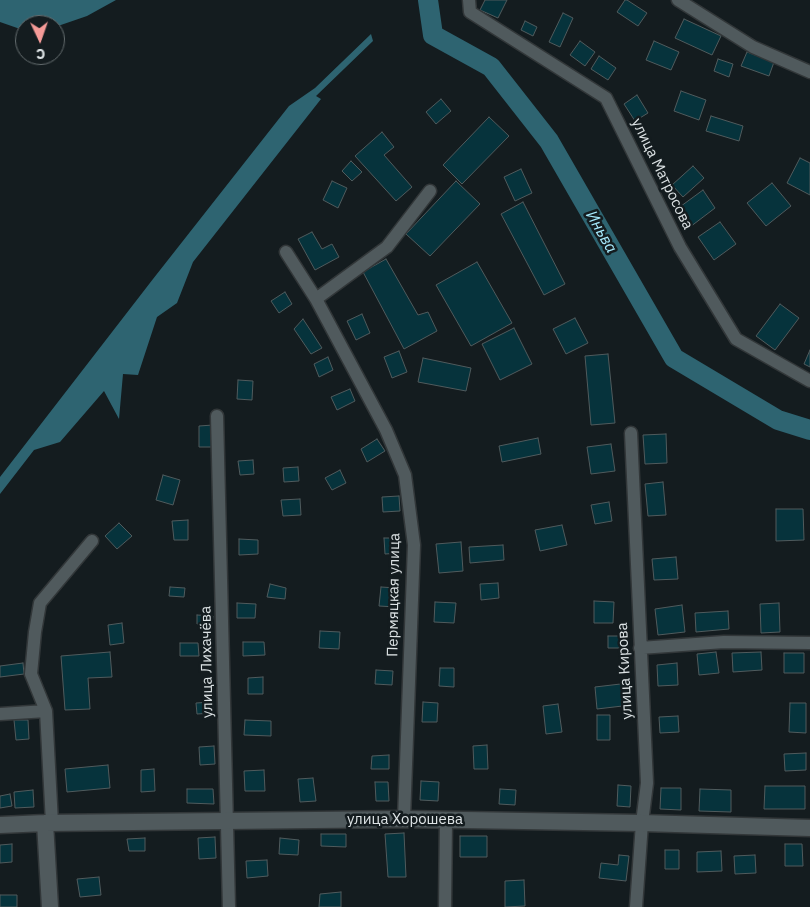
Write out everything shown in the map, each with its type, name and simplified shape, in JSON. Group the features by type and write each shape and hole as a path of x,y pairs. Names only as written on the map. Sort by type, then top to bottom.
{"street":[{"name":"улица Матросова","path":"470,0 470,12 606,98 680,247 736,339 810,381"},
{"path":"678,0 753,47 810,72"},
{"path":"316,299 387,247 430,191"},
{"name":"Пермяцкая улица","path":"286,252 316,299 386,430 405,475 414,545 404,820"},
{"name":"улица Лихачёва","path":"217,416 229,907"},
{"name":"улица Кирова","path":"630,433 647,783 636,907"},
{"path":"50,907 46,711 31,674 35,632 40,603 92,540"},
{"path":"640,648 724,642 810,643"},
{"path":"0,714 46,711"},
{"path":"445,907 446,820"},
{"name":"улица Хорошева","path":"0,825 446,820 810,828"}],"water":[{"path":"0,0 116,0 87,16 65,24 65,15 15,15 15,27 0,22"},
{"path":"371,34 373,41 316,96 321,99 193,262 177,303 157,317 138,375 123,374 119,419 104,391 60,442 34,450 0,494 0,477 289,106 315,88"}],"building":[{"path":"485,0 507,0 498,18 480,10"},
{"path":"625,0 647,13 638,26 617,12"},
{"path":"563,13 573,18 560,47 549,42"},
{"path":"684,19 721,36 712,55 675,38"},
{"path":"525,21 537,27 533,36 521,30"},
{"path":"580,41 595,52 585,66 570,55"},
{"path":"654,41 679,52 671,70 646,60"},
{"path":"747,52 774,62 769,76 741,66"},
{"path":"599,56 616,68 608,80 591,69"},
{"path":"718,59 733,64 729,77 714,71"},
{"path":"681,91 706,100 699,120 674,111"},
{"path":"637,95 648,113 635,121 624,104"},
{"path":"441,99 451,111 436,124 426,112"},
{"path":"711,116 743,126 739,141 706,131"},
{"path":"489,117 509,136 462,184 443,165"},
{"path":"382,132 394,147 384,155 412,187 396,201 355,156"},
{"path":"800,158 810,163 810,195 787,183"},
{"path":"351,161 362,172 352,181 342,171"},
{"path":"693,166 704,178 683,197 672,185"},
{"path":"521,169 532,193 515,201 504,177"},
{"path":"332,181 347,188 338,208 323,200"},
{"path":"456,181 480,204 430,256 406,234"},
{"path":"772,183 791,206 766,226 747,203"},
{"path":"703,190 715,208 690,227 677,209"},
{"path":"523,202 565,284 544,295 501,214"},
{"path":"720,222 736,244 714,260 698,237"},
{"path":"312,232 322,249 332,244 339,257 315,270 298,239"},
{"path":"386,259 418,315 428,312 437,331 404,349 363,272"},
{"path":"477,262 512,323 471,346 436,285"},
{"path":"285,292 292,304 279,313 271,301"},
{"path":"780,304 799,318 775,350 756,336"},
{"path":"362,314 370,333 356,340 347,321"},
{"path":"575,318 588,343 566,354 553,329"},
{"path":"303,319 322,348 311,354 294,329"},
{"path":"514,328 532,364 500,380 482,344"},
{"path":"810,350 810,367 804,364"},
{"path":"399,351 407,372 392,378 384,357"},
{"path":"608,354 615,423 591,425 585,356"},
{"path":"328,357 333,370 319,377 314,364"},
{"path":"423,358 471,368 466,391 418,382"},
{"path":"238,380 253,381 252,400 237,399"},
{"path":"350,389 355,401 337,410 331,397"},
{"path":"213,425 212,447 199,447 199,426"},
{"path":"666,434 667,463 645,464 643,435"},
{"path":"538,438 541,454 502,462 499,446"},
{"path":"377,439 385,451 367,462 361,449"},
{"path":"611,444 615,471 591,474 587,447"},
{"path":"253,460 254,474 240,475 238,461"},
{"path":"298,467 299,481 284,482 283,468"},
{"path":"340,470 346,483 332,490 325,478"},
{"path":"163,475 180,480 173,505 156,500"},
{"path":"663,482 666,515 648,516 645,484"},
{"path":"399,496 400,511 383,512 382,497"},
{"path":"300,499 301,515 283,516 281,500"},
{"path":"609,502 612,521 595,524 591,505"},
{"path":"776,509 803,509 804,540 776,541"},
{"path":"188,520 188,540 174,540 172,521"},
{"path":"119,523 132,536 117,549 105,536"},
{"path":"562,525 567,545 540,551 535,530"},
{"path":"384,538 399,538 400,553 385,554"},
{"path":"239,539 258,540 258,554 239,555"},
{"path":"461,542 463,571 439,573 436,544"},
{"path":"503,545 504,560 470,563 469,547"},
{"path":"676,557 678,579 654,580 652,559"},
{"path":"498,583 499,598 481,600 480,584"},
{"path":"270,584 286,588 285,599 267,597"},
{"path":"170,587 185,588 184,597 169,596"},
{"path":"381,587 397,588 396,607 379,606"},
{"path":"594,601 614,602 613,623 594,623"},
{"path":"435,602 456,603 454,623 434,622"},
{"path":"237,603 256,604 255,618 237,618"},
{"path":"779,603 780,632 761,633 760,604"},
{"path":"682,605 685,632 658,635 655,609"},
{"path":"728,611 729,629 696,632 695,613"},
{"path":"197,615 213,616 212,625 197,624"},
{"path":"122,623 124,643 110,645 108,625"},
{"path":"320,631 340,632 339,649 319,648"},
{"path":"608,636 627,636 627,648 608,648"},
{"path":"243,642 264,642 265,655 243,656"},
{"path":"180,643 198,643 199,656 180,656"},
{"path":"110,652 112,677 88,678 90,709 65,710 61,656"},
{"path":"716,652 719,673 699,675 697,654"},
{"path":"761,652 762,670 733,672 732,653"},
{"path":"784,653 804,653 804,673 784,673"},
{"path":"23,663 24,674 0,677 0,666"},
{"path":"677,663 678,685 658,686 657,665"},
{"path":"440,668 454,668 454,687 439,686"},
{"path":"376,670 393,671 392,685 375,684"},
{"path":"263,677 263,694 248,694 248,678"},
{"path":"629,683 631,705 597,709 595,687"},
{"path":"213,702 213,713 197,714 196,703"},
{"path":"423,702 438,703 437,722 422,722"},
{"path":"790,703 806,703 806,733 789,732"},
{"path":"558,704 562,732 546,734 543,706"},
{"path":"597,715 610,715 610,740 597,740"},
{"path":"678,716 679,732 660,733 659,717"},
{"path":"14,720 28,720 29,739 16,740"},
{"path":"245,720 271,721 271,736 244,735"},
{"path":"487,745 488,769 474,769 473,746"},
{"path":"214,746 215,764 200,765 199,747"},
{"path":"806,753 806,770 785,771 784,754"},
{"path":"389,755 389,769 371,769 372,756"},
{"path":"108,765 110,788 67,792 65,769"},
{"path":"154,769 155,791 141,792 141,770"},
{"path":"264,770 265,791 245,791 244,771"},
{"path":"313,778 316,801 300,802 298,779"},
{"path":"421,781 439,782 438,801 420,800"},
{"path":"375,782 388,782 389,801 376,801"},
{"path":"618,785 631,786 630,807 617,806"},
{"path":"765,786 805,786 805,809 764,809"},
{"path":"661,788 681,788 681,810 660,809"},
{"path":"187,789 213,789 214,804 187,803"},
{"path":"500,789 516,790 515,805 499,804"},
{"path":"700,789 731,790 731,812 699,811"},
{"path":"33,790 34,807 15,808 14,792"},
{"path":"10,794 12,806 0,808 0,796"},
{"path":"404,833 406,877 388,877 385,834"},
{"path":"321,834 346,834 346,847 321,846"},
{"path":"460,836 487,836 487,857 460,857"},
{"path":"215,837 216,858 199,859 198,838"},
{"path":"145,838 145,851 129,851 127,839"},
{"path":"280,838 299,840 298,855 279,854"},
{"path":"12,844 12,862 0,863 0,845"},
{"path":"785,844 802,844 803,866 785,866"},
{"path":"665,850 679,850 679,869 665,869"},
{"path":"721,851 722,871 697,872 697,852"},
{"path":"619,855 629,856 626,881 599,878 601,863 618,865"},
{"path":"755,855 756,873 735,874 734,856"},
{"path":"267,860 268,876 247,878 246,861"},
{"path":"99,877 101,895 80,897 77,879"},
{"path":"524,880 525,906 505,907 505,881"},
{"path":"341,892 341,907 319,907 320,894"},
{"path":"0,895 17,895 17,907 0,907"}],"waterway":[{"name":"Иньва","path":"428,0 433,35 491,67 549,141 674,358 778,420 810,430"}]}
